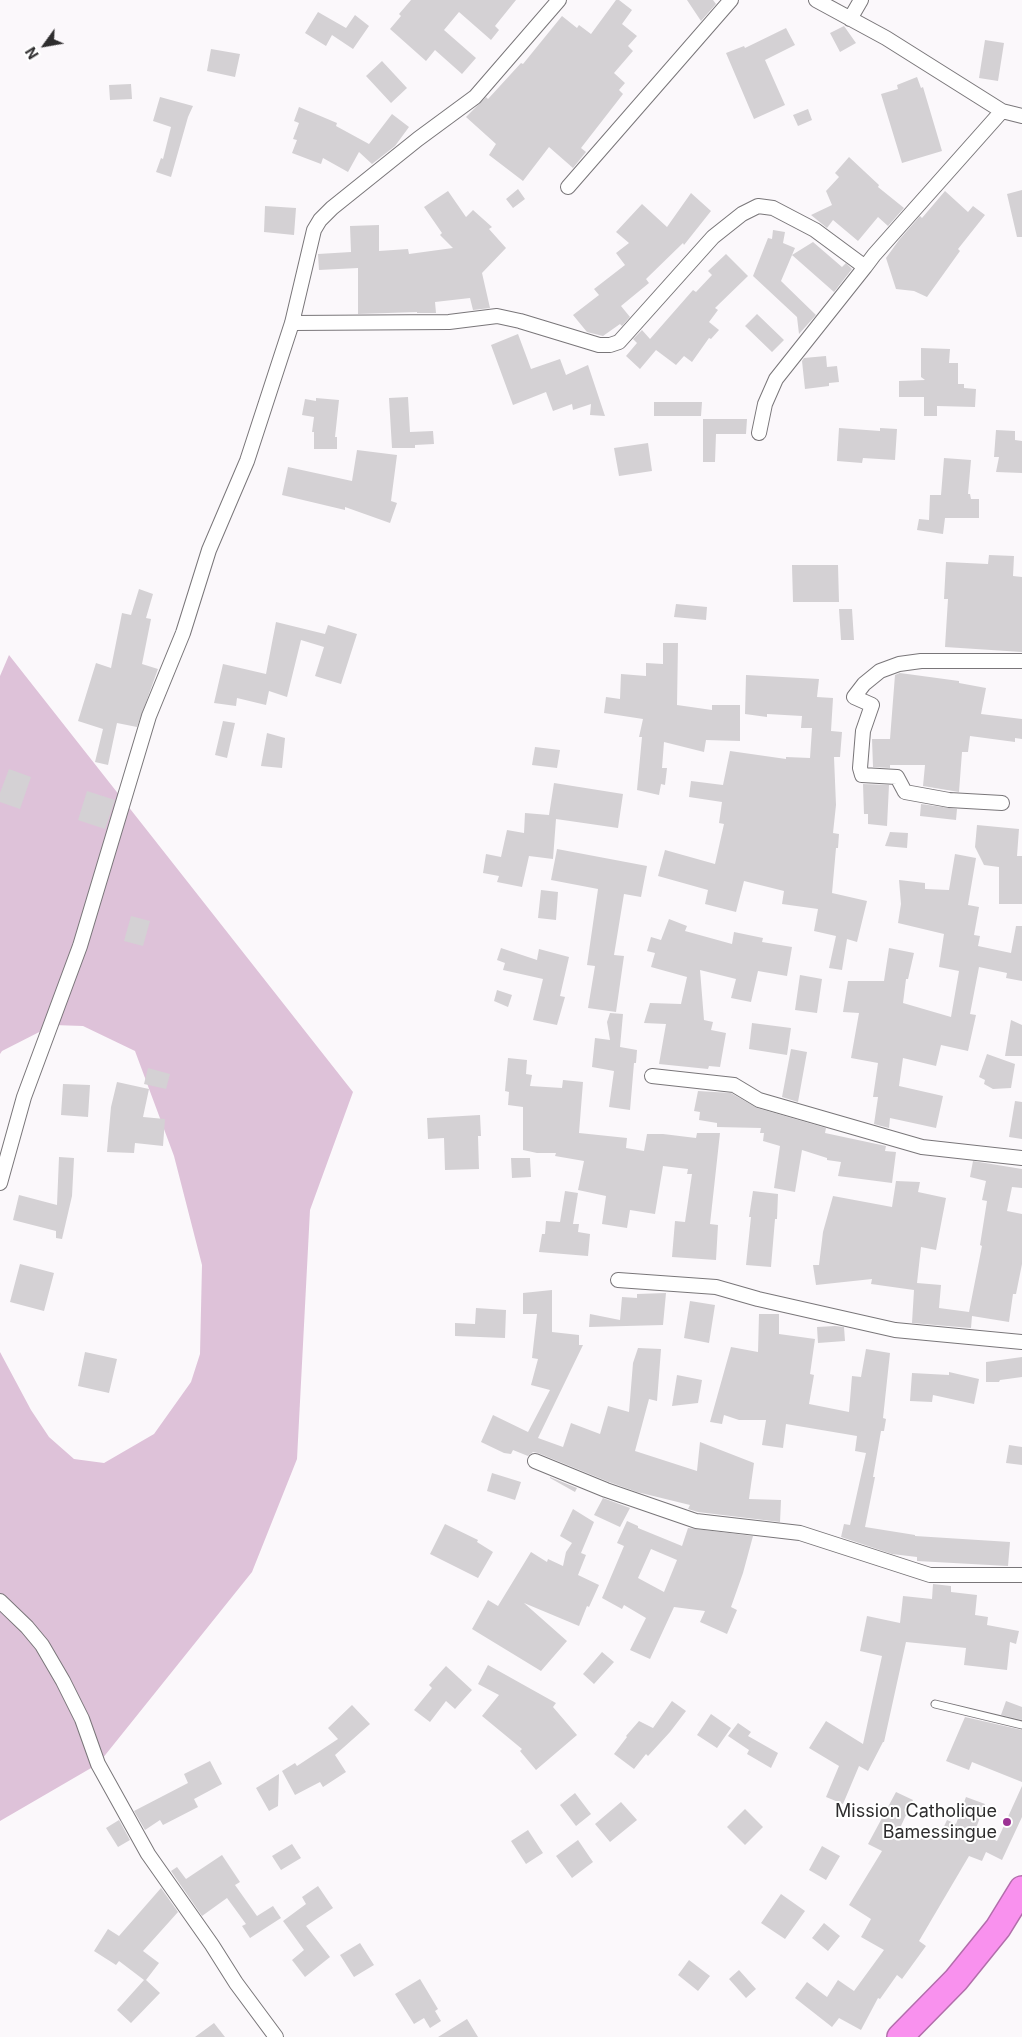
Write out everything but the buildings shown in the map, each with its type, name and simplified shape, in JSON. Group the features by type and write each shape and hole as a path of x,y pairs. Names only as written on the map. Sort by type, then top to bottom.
{"highway":[{"path":"900,2037 956,1980 998,1928 1022,1889"}],"street":[{"path":"0,1183 24,1097 80,946 149,716 183,633 209,550 247,461 292,323 314,230 320,220 418,139 475,97 559,0"},
{"path":"568,187 731,0"},
{"path":"816,0 886,38 1002,111 1022,116"},
{"path":"850,19 862,0"},
{"path":"759,433 765,404 776,379 874,255 1002,111"},
{"path":"292,323 449,322 497,316 520,320 599,345 620,342 713,237 742,214 758,206 773,208 815,230 866,267"},
{"path":"1002,804 949,800 906,792 897,776 862,775 863,731 872,705 854,697 864,684 880,671 899,664 921,661 1022,661"},
{"path":"652,1076 734,1085 759,1100 922,1147 1022,1158"},
{"path":"618,1280 716,1287 758,1299 895,1330 1022,1342"},
{"path":"535,1461 606,1490 696,1521 800,1533 930,1576 1022,1575"},
{"path":"0,1601 27,1627 42,1645 82,1719 98,1764 148,1854 212,1945 236,1983 276,2037"}],"lane":[{"path":"935,1704 1022,1725"}],"shaded area":[{"path":"9,655 353,1092 310,1210 297,1459 252,1572 98,1764 0,1821 0,1352 31,1410 49,1437 74,1459 104,1463 154,1434 191,1382 200,1354 202,1265 174,1156 135,1051 83,1026 53,1025 2,1051 0,1054 0,676"}],"place":[{"name":"Mission Catholique Bamessingue","path":"1007,1822"}]}
